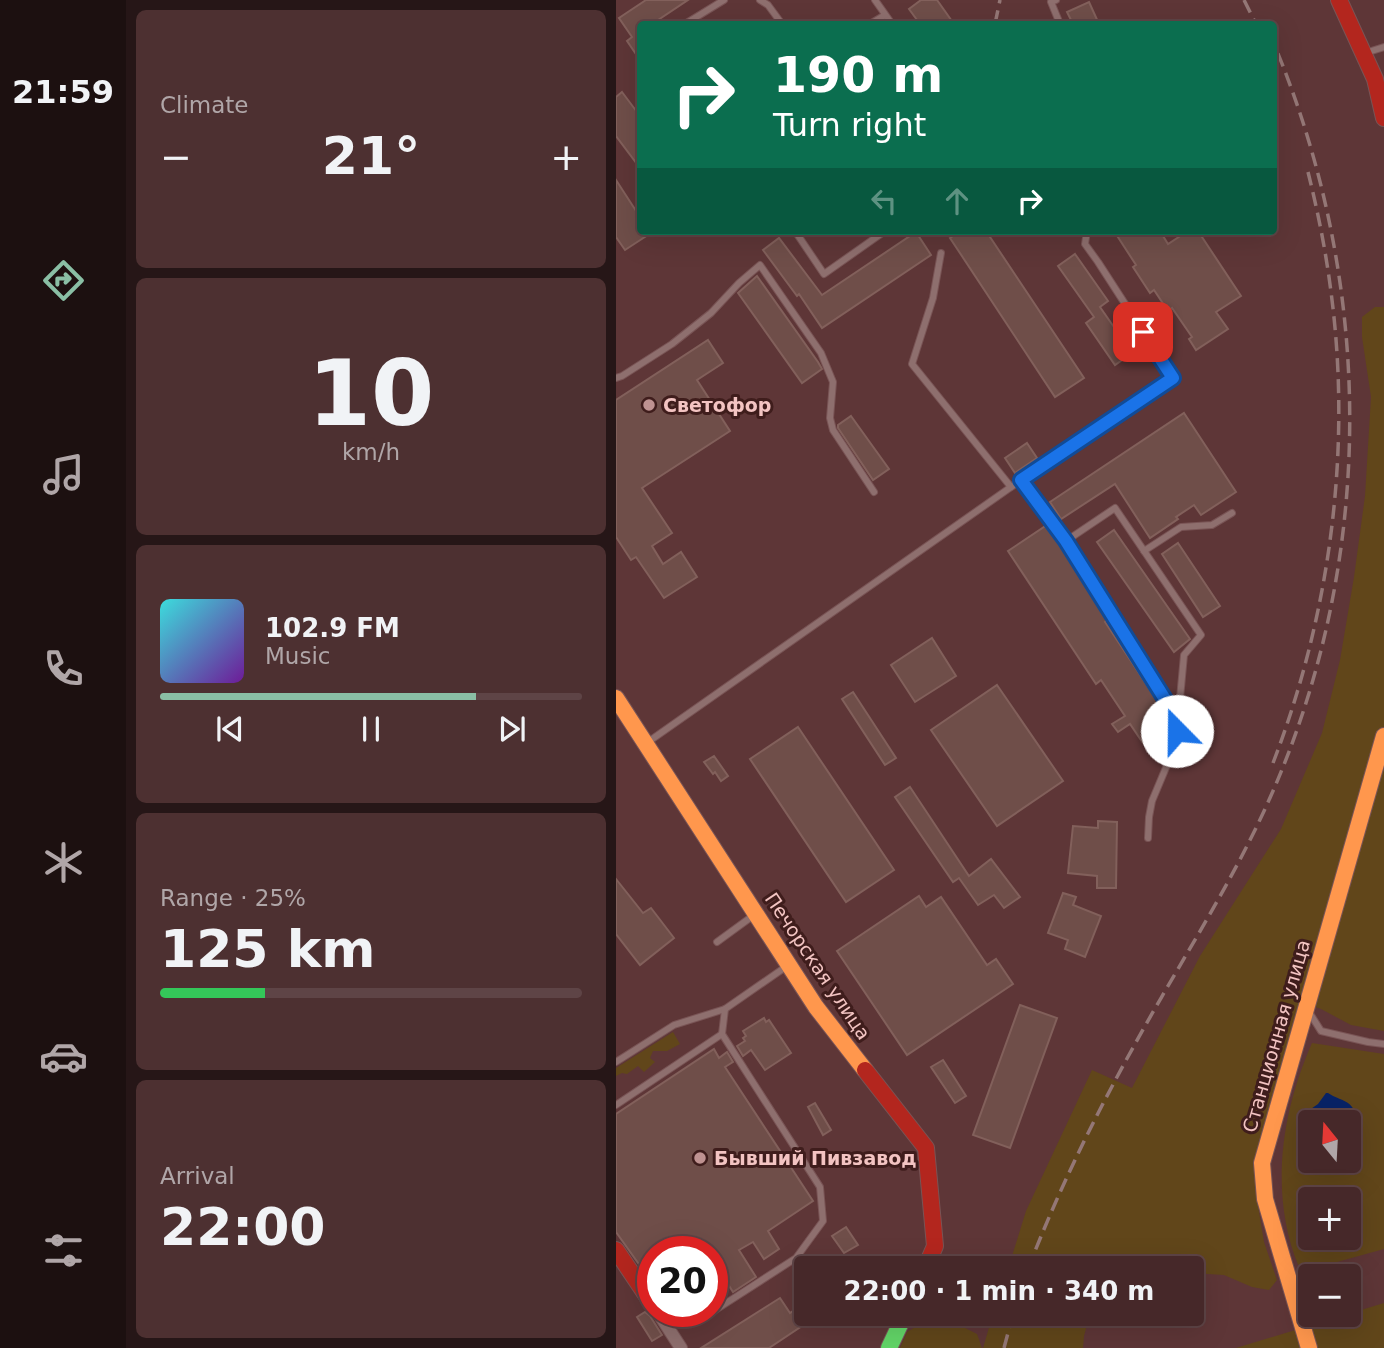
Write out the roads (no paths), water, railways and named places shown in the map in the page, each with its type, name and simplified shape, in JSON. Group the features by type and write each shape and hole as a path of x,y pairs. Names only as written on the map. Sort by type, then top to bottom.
{"street":[{"path":"1339,0 1375,79 1384,118"},
{"name":"Печорская улица","path":"616,698 816,1007 926,1148 935,1246 931,1256"},
{"name":"Станционная улица","path":"1309,1348 1265,1199 1262,1163 1384,736"},
{"path":"616,1250 637,1281"},
{"path":"889,1348 899,1326"},
{"path":"667,1327 681,1348"}],"lane":[{"path":"690,21 724,0"},
{"path":"760,0 768,5 780,21"},
{"path":"875,0 890,21"},
{"path":"1056,0 1051,2 1059,21"},
{"path":"875,21 885,15"},
{"path":"1363,53 1384,47"},
{"path":"798,235 824,274 879,235"},
{"path":"647,743 1021,480 1173,378 1085,244 1086,235"},
{"path":"941,253 933,298 912,363 1011,487"},
{"path":"616,378 672,344 711,313 738,283 760,265 821,353 833,382 830,418 833,430 874,492"},
{"path":"1021,480 1066,541 1178,720"},
{"path":"1066,541 1115,508 1201,635 1184,655 1175,746 1152,801 1148,838"},
{"path":"1144,551 1181,527 1212,525 1232,513"},
{"path":"717,942 756,914"},
{"path":"616,1062 674,1025 724,1009 789,965"},
{"path":"1307,1007 1321,1031 1384,1044"},
{"path":"724,1009 722,1034 820,1187 823,1221 796,1258 728,1302"},
{"path":"616,1105 722,1034"}],"railway":[{"path":"996,21 1000,0"},
{"path":"1244,0 1254,21"},
{"path":"1033,1256 1064,1183 1106,1099 1254,832 1294,738 1323,640 1342,541 1350,440 1346,339 1333,239 1309,140 1277,52"},
{"path":"1273,763 1293,707 1322,591 1337,471 1337,352 1327,262 1308,172"},
{"path":"1004,1348 1010,1326"}],"place":[{"name":"Светофор","path":"649,405"},
{"name":"Бывший Пивзавод","path":"700,1158"}]}
